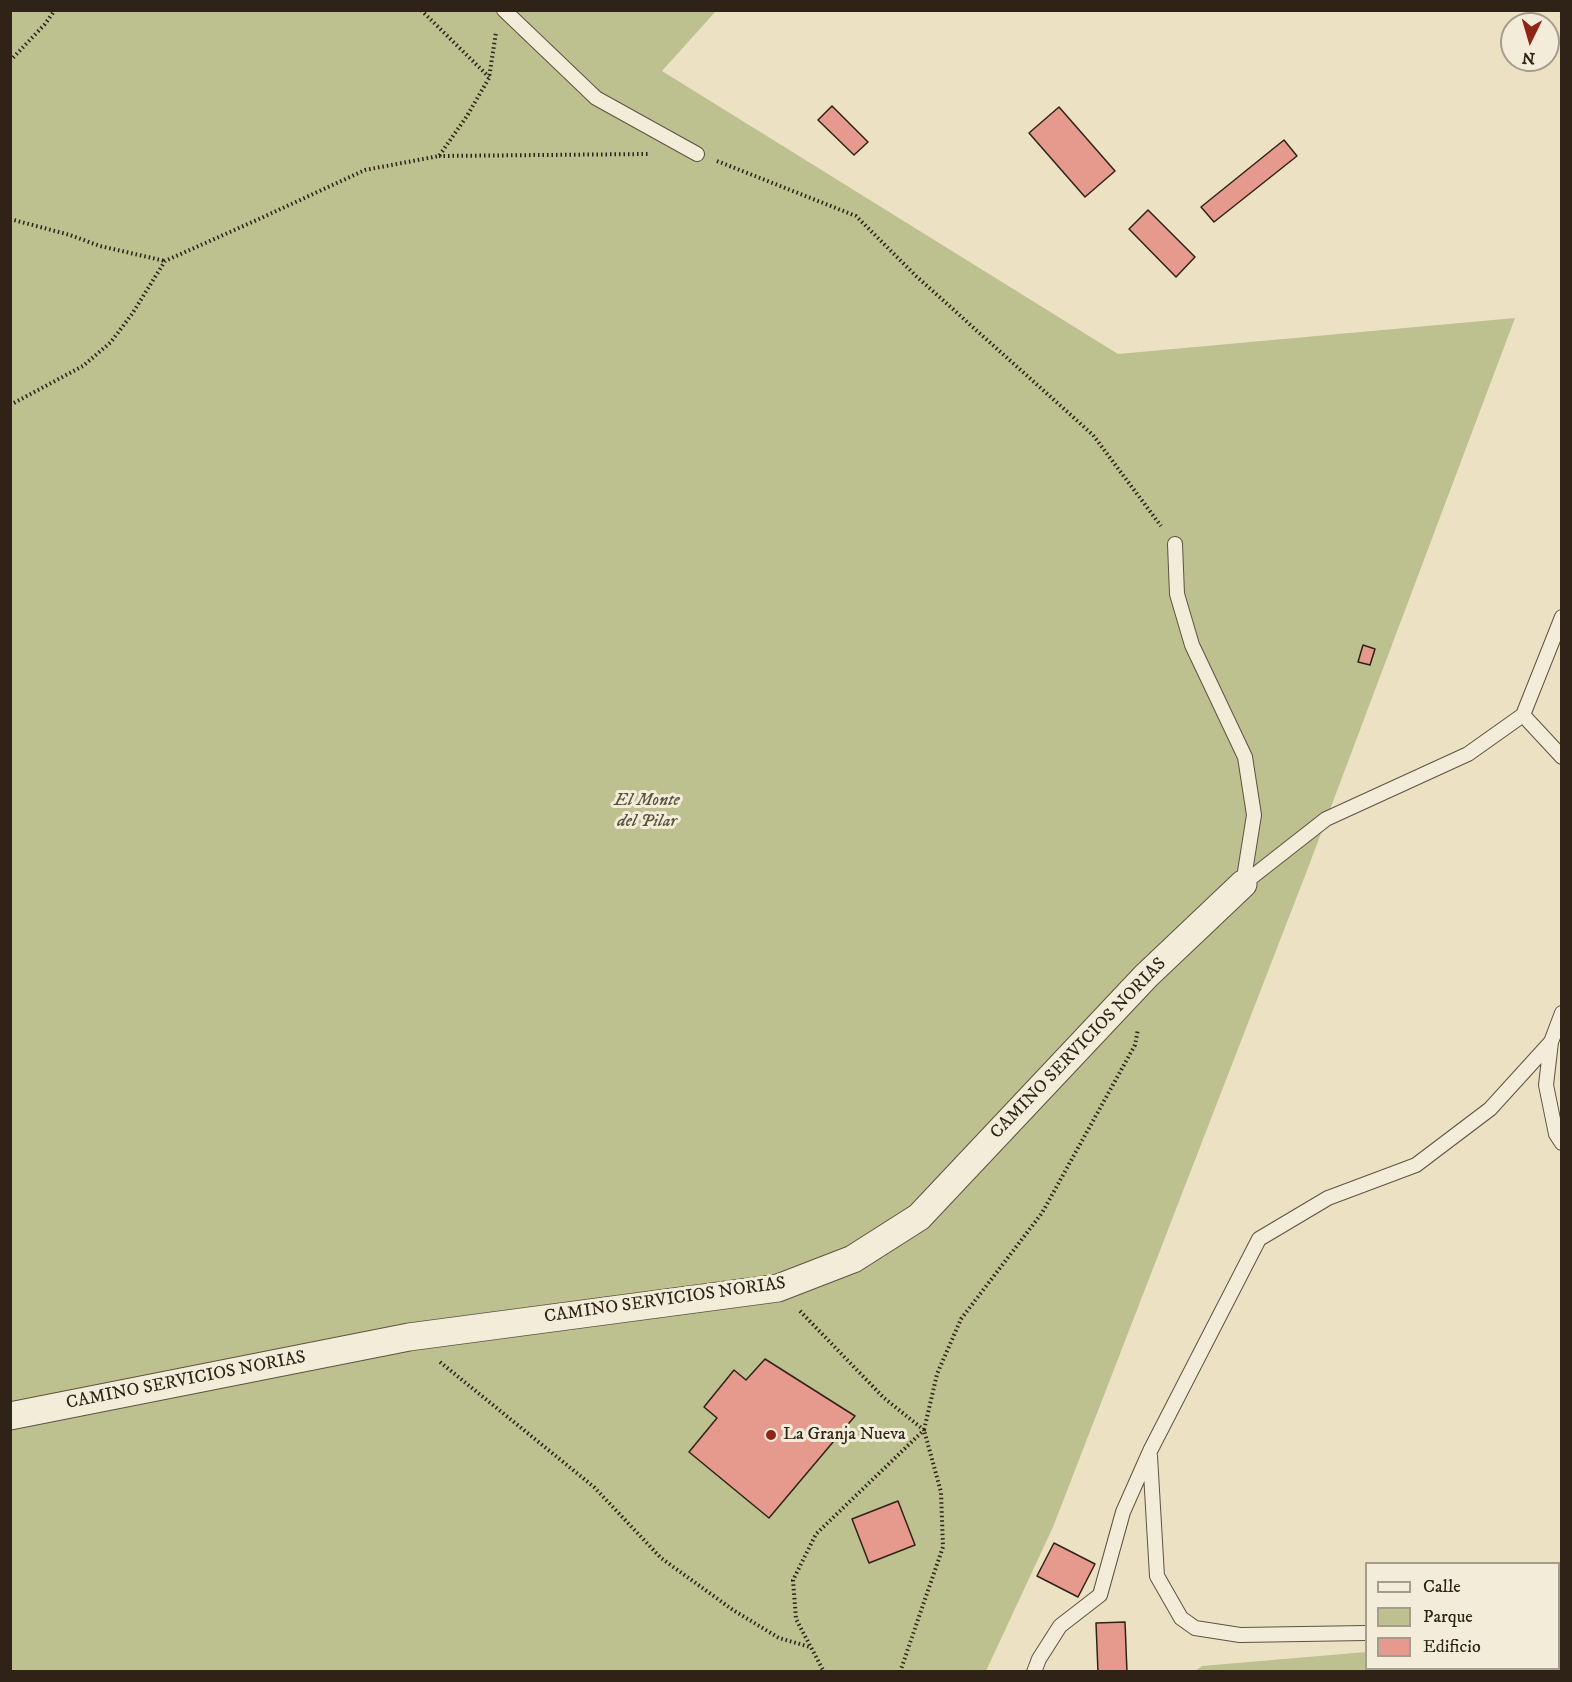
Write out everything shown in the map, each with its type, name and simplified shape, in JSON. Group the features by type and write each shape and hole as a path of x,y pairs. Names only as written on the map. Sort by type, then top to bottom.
{"street":[{"name":"CAMINO SERVICIOS NORIAS","path":"10,1416 409,1337 778,1288 853,1259 919,1217 1146,976 1243,884"}],"lane":[{"path":"501,16 596,98 697,154"},
{"path":"1175,544 1177,594 1192,645 1245,757 1254,814 1243,884"},
{"path":"1243,884 1326,819 1468,754 1523,715 1562,617"},
{"path":"1523,715 1562,758"},
{"path":"1562,1013 1551,1042 1546,1085 1556,1134 1562,1143"},
{"path":"1034,1671 1060,1626 1100,1594 1123,1512 1150,1451 1259,1239 1328,1198 1416,1165 1490,1109 1551,1042"},
{"path":"1150,1451 1157,1576 1181,1618 1195,1628 1240,1635 1365,1633"}],"path":[{"path":"10,61 55,10"},
{"path":"421,10 489,78"},
{"path":"439,156 467,116 489,78 501,16"},
{"path":"10,405 83,366 111,342 132,314 165,261 364,170 439,156 650,154"},
{"path":"697,154 856,216 916,276 1092,435 1175,544"},
{"path":"10,219 100,246 165,261"},
{"path":"900,1671 943,1547 941,1492 924,1430 937,1374 961,1319 1042,1213 1135,1045 1139,1022"},
{"path":"778,1288 884,1398 924,1430"},
{"path":"409,1337 594,1487 661,1558 733,1610 779,1638 810,1647"},
{"path":"824,1671 796,1619 793,1580 816,1534 924,1430"}],"green space":[{"name":"El Monte del Pilar","path":"11,11 716,11 662,71 1118,354 1515,318 1308,868 1053,1527 986,1671 11,1672"},
{"path":"1560,1636 1561,1671 1195,1671 1202,1666 1365,1652 1365,1670 1560,1670"}],"building":[{"path":"832,106 868,142 854,155 818,120"},
{"path":"1059,107 1115,171 1085,197 1029,133"},
{"path":"1284,140 1297,156 1214,222 1201,207"},
{"path":"1148,210 1195,257 1176,277 1129,229"},
{"path":"1363,645 1375,649 1370,665 1358,662"},
{"name":"La Granja Nueva","path":"765,1359 855,1416 769,1518 689,1452 717,1418 704,1407 734,1370 746,1380"},
{"path":"898,1501 915,1545 869,1563 852,1519"},
{"path":"1054,1543 1095,1564 1078,1597 1037,1576"},
{"path":"1125,1622 1127,1672 1098,1672 1096,1623"}],"place":[{"name":"La Granja Nueva","path":"771,1435"}]}
